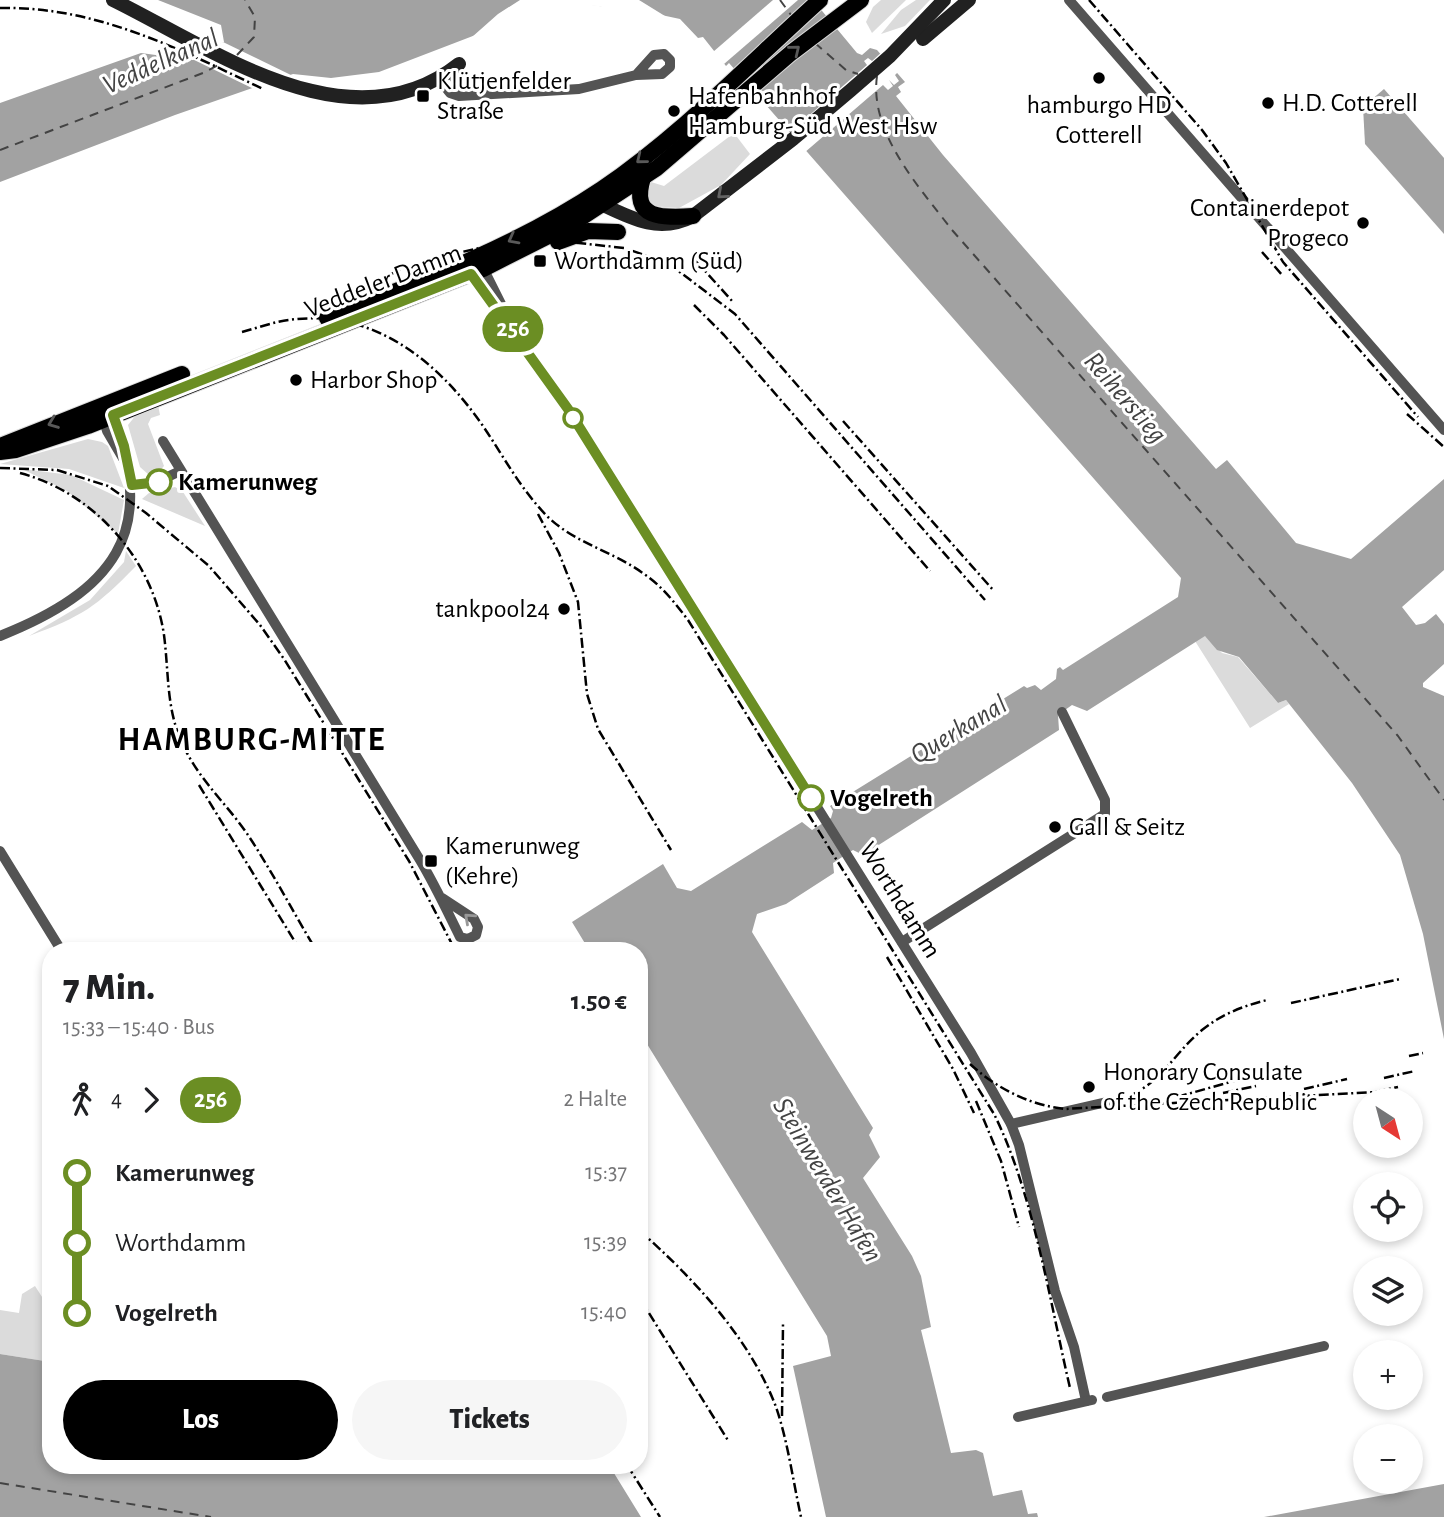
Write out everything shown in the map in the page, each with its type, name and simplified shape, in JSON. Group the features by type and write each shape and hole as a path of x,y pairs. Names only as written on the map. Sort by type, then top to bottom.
{"main road":[{"name":"Veddeler Damm","path":"0,452 28,446 474,265 595,205 639,161 820,0"},
{"name":"Veddeler Damm","path":"474,265 500,262 643,178 861,0"},
{"path":"643,178 639,197 646,210 662,216 693,216"},
{"path":"500,262 538,252 581,232 618,232"},
{"name":"Veddeler Damm","path":"0,446 108,413"}],"street":[{"path":"113,0 279,83 319,95 367,96 410,89 448,71 463,89 475,94 579,89 636,75"},
{"path":"595,205 655,225 672,224 693,216 793,139 890,56 944,0"},
{"path":"923,39 969,0"},
{"path":"1069,0 1444,430"},
{"path":"595,205 600,223 618,232"},
{"name":"Worthdamm","path":"474,265 496,312 514,330 596,454 902,942 1011,1124 1030,1183 1055,1291 1089,1400 1018,1417"},
{"path":"0,636 71,601 101,574 123,541 132,485 130,470 108,413"},
{"path":"163,442 442,898"},
{"path":"132,485 155,483 180,471"},
{"path":"902,942 1101,817 1107,810 1062,712"},
{"path":"0,851 56,942"},
{"path":"1011,1124 1111,1101"},
{"path":"1107,1396 1324,1346"}],"shaded area":[{"path":"881,0 906,0 872,33 866,22 873,7"},
{"path":"916,0 930,0 905,26 881,34 901,10"},
{"path":"734,133 750,154 721,185 679,208 651,206 645,187 651,182 664,186"},
{"path":"158,405 160,415 151,418 148,424 164,466 157,474 149,475 140,467 128,425 136,415"},
{"path":"88,439 108,446 124,488 69,469 0,464"},
{"path":"22,469 71,475 124,500 118,534 67,491"},
{"path":"175,487 183,492 205,526 142,499 149,493"},
{"path":"126,551 136,566 99,601 76,616 29,636 90,600 124,562"},
{"path":"1205,635 1222,653 1238,657 1278,703 1286,700 1289,704 1250,728 1195,641"},
{"path":"35,1286 42,1297 42,1361 0,1354 0,1310 19,1313 22,1294"}],"water":[{"path":"158,0 813,0 857,53 862,55 870,48 877,50 905,82 898,87 901,92 896,96 943,155 1216,469 1227,460 1296,543 1351,559 1444,479 1444,570 1402,607 1416,625 1425,623 1436,614 1444,624 1444,664 1423,683 1423,687 1444,696 1444,1039 1423,934 1400,855 1352,783 1286,700 1278,703 1239,657 1217,650 1205,636 1087,711 1072,705 1058,715 1059,730 863,855 853,850 833,863 834,873 786,904 757,914 752,932 873,1128 869,1135 880,1157 863,1178 912,1256 921,1276 931,1327 921,1330 951,1453 976,1450 983,1453 993,1496 1022,1490 1028,1514 1037,1513 1038,1517 826,1517 793,1366 831,1356 827,1336 648,1046 648,942 584,942 572,922 663,864 677,888 691,891 802,822 812,830 831,818 833,811 830,806 1024,686 1027,688 1035,685 1041,690 1056,679 1057,669 1060,667 1063,670 1178,597 1181,578 729,63 726,66 703,37 698,38 680,19 576,3 546,8 379,72 331,78 293,74 175,115 0,182 0,103 141,53 185,59 224,42 221,25"},
{"path":"1384,89 1444,158 1444,234 1365,144 1363,107"},
{"path":"0,1354 42,1361 42,1474 615,1474 641,1517 0,1517"},
{"path":"1444,1484 1444,1517 1264,1517 1389,1494 1423,1494 1423,1488"}],"pier":[{"path":"520,0 639,0 673,21 597,6 568,5 532,15 463,45 498,14"},
{"path":"773,0 798,0 724,64 713,52"},
{"path":"223,42 295,77 258,91 188,57"},
{"path":"883,51 900,70 895,75 899,81 894,85 889,80 893,86 888,90 883,85 804,153 784,131 789,133 867,65 864,61 868,58 872,61"}],"ferry route":[{"path":"237,55 254,37 255,17 245,0"},
{"path":"780,0 791,15"},
{"path":"815,43 846,70 858,74"},
{"path":"0,150 203,73 222,63"},
{"path":"877,76 877,97 889,139 912,178 952,230 1398,736 1444,800"},
{"path":"0,1483 211,1517"}],"railway":[{"path":"1089,0 1202,130 1226,163 1283,262 1418,417"},
{"path":"0,8 35,9 103,22 168,45 263,89"},
{"path":"391,274 430,259 507,242 560,241 624,248 668,263 735,314 985,600"},
{"path":"1262,252 1283,276"},
{"path":"696,261 733,302"},
{"path":"694,305 724,335 930,571"},
{"path":"242,332 283,321 320,318 348,322 401,344 446,380 465,402 521,485 548,517 570,534 644,574 678,607 994,1114 1008,1145 1030,1212 1070,1388"},
{"path":"1407,414 1444,447"},
{"path":"843,421 994,591"},
{"path":"0,468 57,470 108,486 146,513 209,566 260,625 284,659 409,861 451,942"},
{"path":"20,473 73,496 96,513 116,533 133,556 158,607 164,635 171,705 183,745 197,769 248,835 311,942"},
{"path":"538,514 559,553 578,602 587,694 598,729 671,850"},
{"path":"199,785 295,942"},
{"path":"887,957 953,1069 974,1113"},
{"path":"1291,1003 1400,979"},
{"path":"1114,1103 1144,1088 1164,1071 1190,1041 1217,1019 1267,1000"},
{"path":"1409,1056 1423,1053"},
{"path":"970,1064 991,1081 1014,1094 1039,1104 1065,1109 1375,1092 1398,1087"},
{"path":"1384,1078 1415,1071"},
{"path":"1177,1097 1262,1073"},
{"path":"1304,1089 1347,1079"},
{"path":"1223,1093 1256,1086"},
{"path":"976,1101 1001,1161 1019,1227"},
{"path":"648,1238 680,1268 718,1311 751,1357 765,1382 780,1420 801,1517"},
{"path":"648,1312 729,1442"},
{"path":"782,1416 783,1324"},
{"path":"633,1474 660,1517"}],"bus line":[{"name":"256","path":"159,482 132,485 124,446 113,415 471,274 496,312 514,330 568,409 811,798"}],"place":[{"name":"hamburgo HD Cotterell","path":"1099,78"},
{"name":"Klütjenfelder Straße","path":"423,96"},
{"name":"H.D. Cotterell","path":"1268,103"},
{"name":"Hafenbahnhof Hamburg-Süd West Hsw","path":"674,111"},
{"name":"Containerdepot Progeco","path":"1363,223"},
{"name":"Worthdamm (Süd)","path":"540,261"},
{"name":"Harbor Shop","path":"296,380"},
{"name":"Kamerunweg","path":"159,482"},
{"name":"tankpool24","path":"564,609"},
{"name":"Vogelreth","path":"811,798"},
{"name":"Gall & Seitz","path":"1055,827"},
{"name":"Kamerunweg (Kehre)","path":"431,861"},
{"name":"Honorary Consulate of the Czech Republic","path":"1089,1087"}],"district":[{"name":"HAMBURG-MITTE","path":"252,740"}],"water label":[{"name":"Veddelkanal","path":"161,62"},
{"name":"Reiherstieg","path":"1125,398"},
{"name":"Querkanal","path":"959,730"},
{"name":"Steinwerder Hafen","path":"827,1180"}]}
